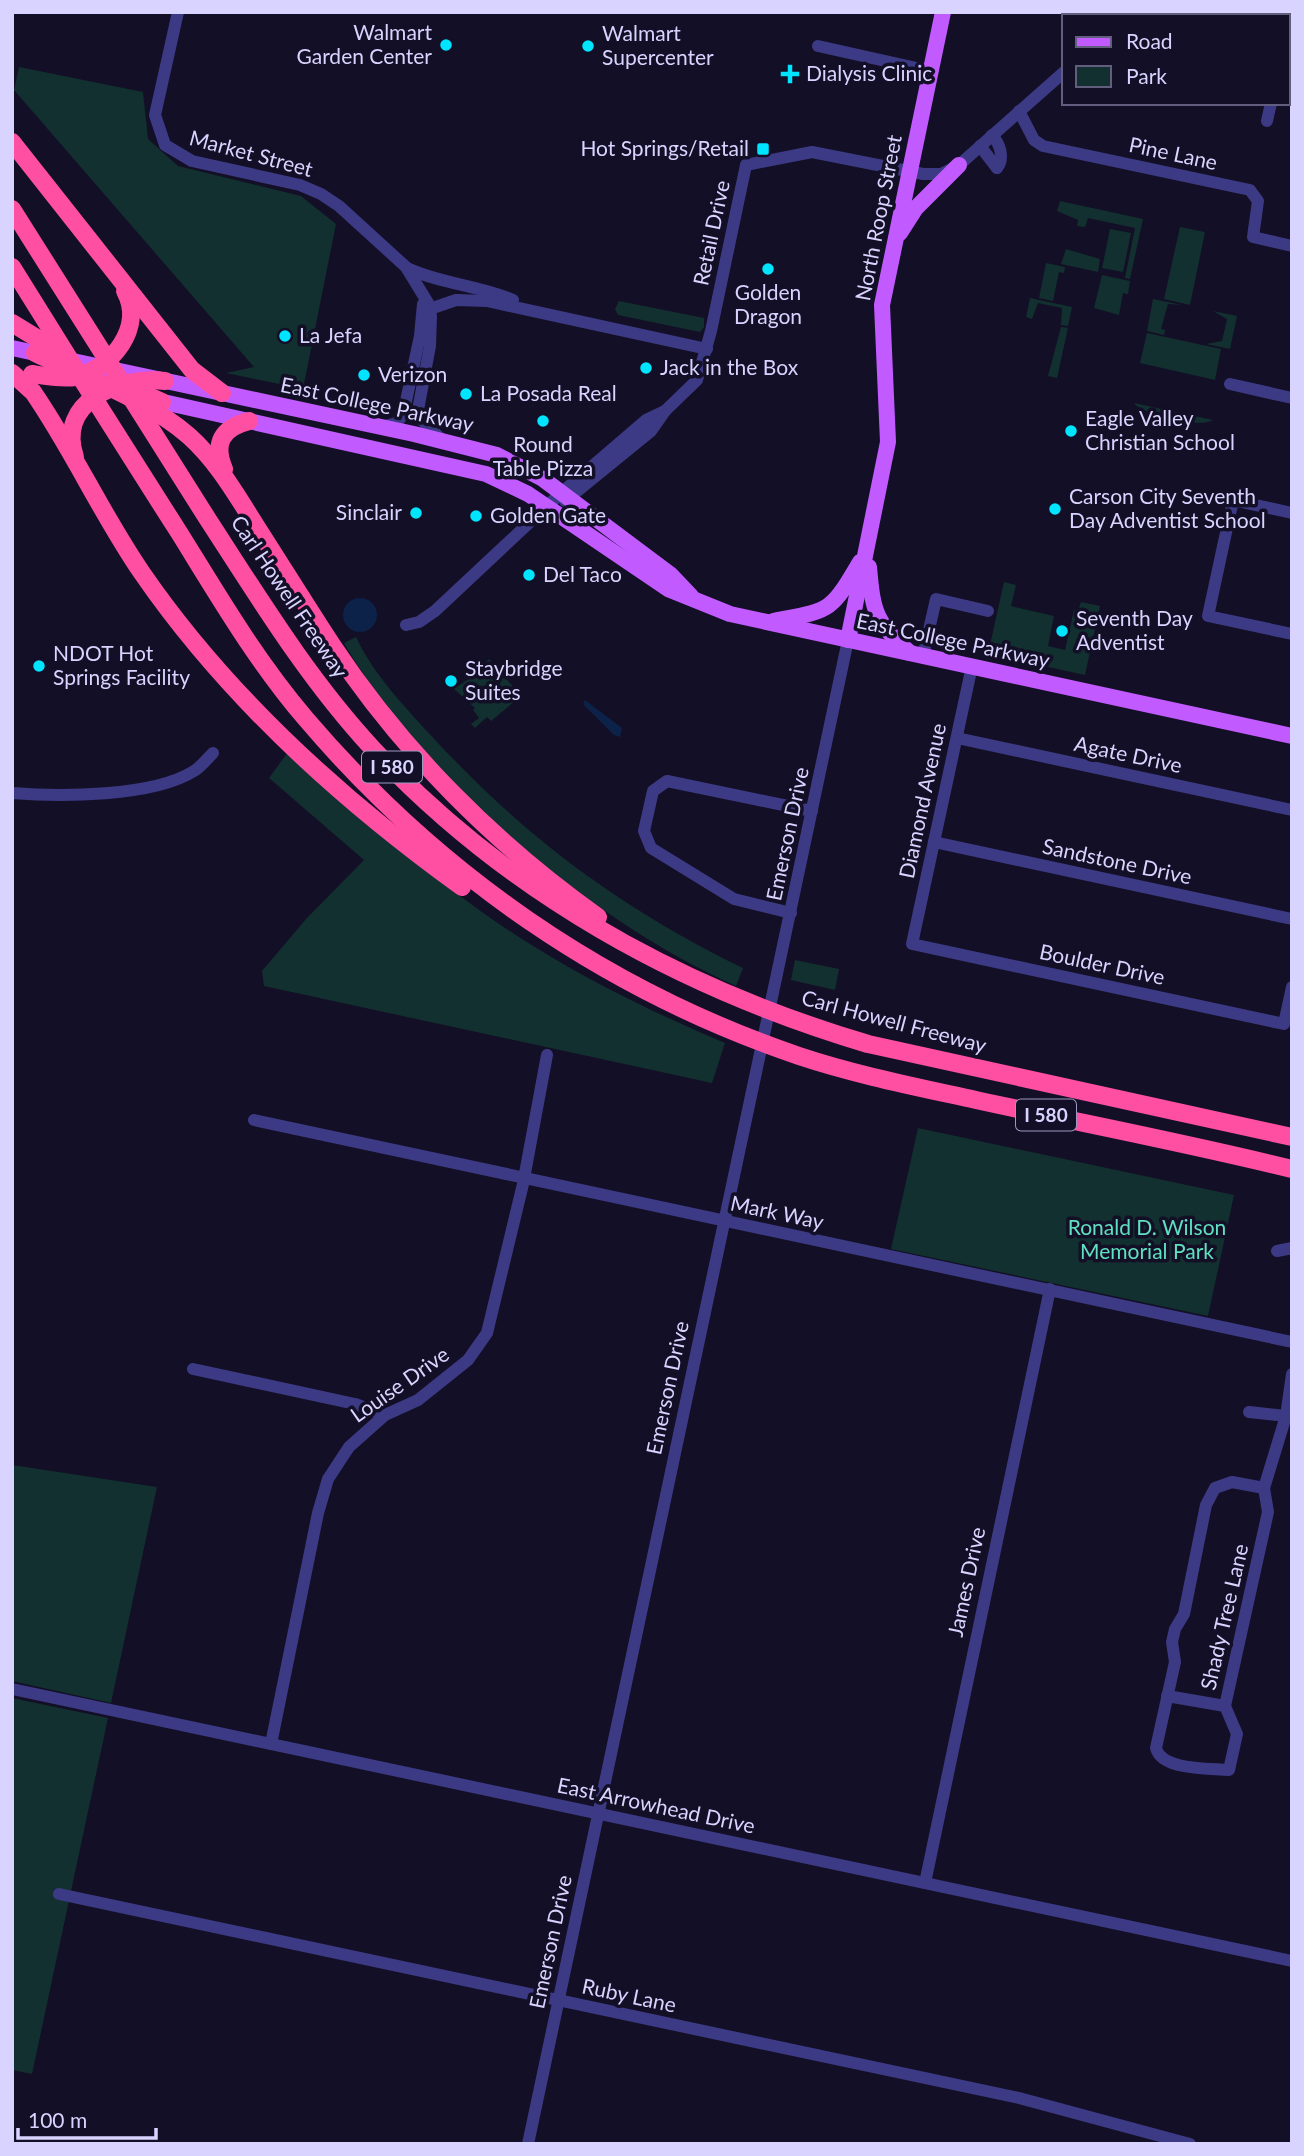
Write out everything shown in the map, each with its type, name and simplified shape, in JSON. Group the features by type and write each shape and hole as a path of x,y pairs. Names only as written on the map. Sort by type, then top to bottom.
{"highway":[{"path":"12,142 120,283 192,370 222,393"},
{"name":"Carl Howell Freeway","path":"12,209 293,652 374,749 435,808 534,889 634,950 733,998 807,1026 867,1044 1292,1137"},
{"name":"I 580","path":"12,267 247,641 304,716 359,779 413,832 543,932 632,985 727,1029 801,1056 901,1083 1292,1169"},
{"path":"32,374 59,377 88,368 120,348 130,325 128,297 120,283"},
{"path":"12,323 177,425 198,444 233,488 349,670 392,726 447,787 554,884 636,944 704,985"},
{"path":"35,353 88,368"},
{"path":"12,372 33,391 121,542 158,595 207,657 278,732 361,806 493,909 528,932 632,985"},
{"path":"78,466 72,446 77,418 94,395 143,378 165,381"},
{"path":"114,386 162,401"},
{"path":"233,488 219,455 219,443 229,428 249,421"}],"main road":[{"name":"North Roop Street","path":"848,640 888,442 881,323 895,241 943,12"},
{"path":"895,241 916,208 959,165"},
{"path":"12,348 35,353"},
{"name":"East College Parkway","path":"88,368 165,381 382,427 442,440 508,459 565,496 671,575 691,596"},
{"path":"12,372 114,386"},
{"name":"East College Parkway","path":"162,401 478,471 520,490 548,507 663,585 730,614 1292,736"},
{"path":"765,622 828,608 837,601 867,550"},
{"path":"867,550 872,603 879,621 917,654"}],"street":[{"name":"Market Street","path":"178,12 155,115 165,145 192,161 300,185 321,194 339,206 406,267 425,305"},
{"path":"818,46 930,71"},
{"path":"909,171 941,174 959,165 1062,74"},
{"path":"1267,121 1271,105"},
{"name":"Pine Lane","path":"1019,111 1034,140 1043,146 1250,190 1258,201 1253,237 1292,246"},
{"path":"980,146 998,168 1001,163 1000,144 992,135"},
{"name":"Retail Drive","path":"548,507 565,496 646,420 665,411 697,380 707,349 746,165 812,152 909,171"},
{"path":"406,267 428,278 490,291 528,309"},
{"path":"425,305 471,299 707,349"},
{"path":"382,427 396,423 403,415 425,305"},
{"path":"425,305 432,326 418,410 421,419 442,440"},
{"path":"1230,384 1292,398"},
{"path":"1292,513 1233,500 1208,615 1292,634"},
{"path":"406,625 429,617 548,507"},
{"path":"917,654 936,599 988,611"},
{"name":"Emerson Drive","path":"528,2144 848,640"},
{"name":"Diamond Avenue","path":"912,944 972,666"},
{"name":"Agate Drive","path":"957,738 1292,810"},
{"path":"12,793 84,794 152,785 191,773 213,753"},
{"path":"791,913 729,896 651,848 644,831 653,791 667,781 813,811"},
{"name":"Sandstone Drive","path":"934,842 1292,919"},
{"name":"Boulder Drive","path":"912,944 1284,1024 1292,987"},
{"name":"Louise Drive","path":"271,1744 318,1513 328,1479 339,1458 386,1415 418,1399 452,1374 474,1353 487,1333 524,1177 547,1055"},
{"name":"Mark Way","path":"254,1121 1292,1342"},
{"path":"1277,1251 1292,1248"},
{"name":"James Drive","path":"925,1883 1050,1289"},
{"path":"193,1369 355,1404 386,1415"},
{"name":"Shady Tree Lane","path":"1264,1488 1225,1483 1209,1496 1184,1614 1175,1629 1172,1642 1175,1661 1156,1748 1158,1755 1167,1762 1229,1770 1237,1734 1225,1706 1268,1512 1264,1488 1286,1416 1292,1374"},
{"path":"1249,1412 1286,1416"},
{"name":"East Arrowhead Drive","path":"12,1689 1292,1961"},
{"path":"1167,1696 1225,1706"},
{"name":"Ruby Lane","path":"59,1894 1019,2098 1190,2144"}],"green space":[{"path":"19,67 143,92 148,139 178,166 301,196 336,224 303,389 226,373 254,367 14,90"},
{"path":"1060,201 1143,219 1130,279 1125,278 1135,228 1088,218 1085,227 1077,226 1078,220 1057,211"},
{"path":"1180,227 1205,232 1190,305 1164,299"},
{"path":"1110,229 1131,233 1123,272 1102,268"},
{"path":"1066,249 1100,259 1098,272 1061,264"},
{"path":"1046,263 1065,267 1064,273 1059,272 1053,301 1039,298"},
{"path":"1102,275 1130,281 1128,294 1123,293 1119,315 1094,308"},
{"path":"1030,298 1072,307 1068,326 1061,325 1062,308 1038,303 1032,319 1026,317"},
{"path":"1153,299 1182,305 1168,304 1161,329 1165,330 1164,335 1147,331"},
{"path":"619,301 704,318 704,327 700,332 618,315 615,309"},
{"path":"1213,311 1237,316 1230,349 1206,344 1222,341 1227,319"},
{"path":"1061,327 1068,328 1057,378 1048,376"},
{"path":"1147,333 1221,349 1215,380 1140,363"},
{"path":"1134,403 1213,420 1184,422 1148,412"},
{"path":"1004,582 1016,585 1011,606 1054,616 1048,646 1065,650 1074,610 1078,611 1081,602 1100,606 1085,675 988,654"},
{"path":"356,637 372,666 403,705 507,811 579,870 617,896 743,968 736,986 681,959 626,925 570,886 516,842 465,795 418,745 378,694 344,643"},
{"path":"489,659 521,696 491,721 487,717 475,728 471,724 479,718 473,710 475,708 454,689 483,669 482,666"},
{"path":"288,752 405,852 497,923 601,985 725,1043 712,1083 264,986 262,971 306,919 364,860 269,778"},
{"path":"795,960 839,969 835,990 791,980"},
{"name":"Ronald D. Wilson Memorial Park","path":"918,1128 1234,1195 1208,1316 891,1249"},
{"path":"12,1465 157,1487 111,1703 12,1681"},
{"path":"12,1698 108,1718 32,2074 12,2070"}],"water":[{"path":"360,598 372,603 377,615 372,627 360,632 348,627 343,615 348,603"},
{"path":"585,700 622,728 620,737 614,735 583,704"}],"place":[{"name":"Walmart Garden Center","path":"446,45"},
{"name":"Walmart Supercenter","path":"588,46"},
{"name":"Dialysis Clinic","path":"790,74"},
{"name":"Hot Springs/Retail","path":"763,149"},
{"name":"Golden Dragon","path":"768,269"},
{"name":"La Jefa","path":"285,336"},
{"name":"Jack in the Box","path":"646,368"},
{"name":"Verizon","path":"364,375"},
{"name":"La Posada Real","path":"466,394"},
{"name":"Round Table Pizza","path":"543,421"},
{"name":"Eagle Valley Christian School","path":"1071,431"},
{"name":"Carson City Seventh Day Adventist School","path":"1055,509"},
{"name":"Sinclair","path":"416,513"},
{"name":"Golden Gate","path":"476,516"},
{"name":"Del Taco","path":"529,575"},
{"name":"Seventh Day Adventist","path":"1062,631"},
{"name":"NDOT Hot Springs Facility","path":"39,666"},
{"name":"Staybridge Suites","path":"451,681"}]}
